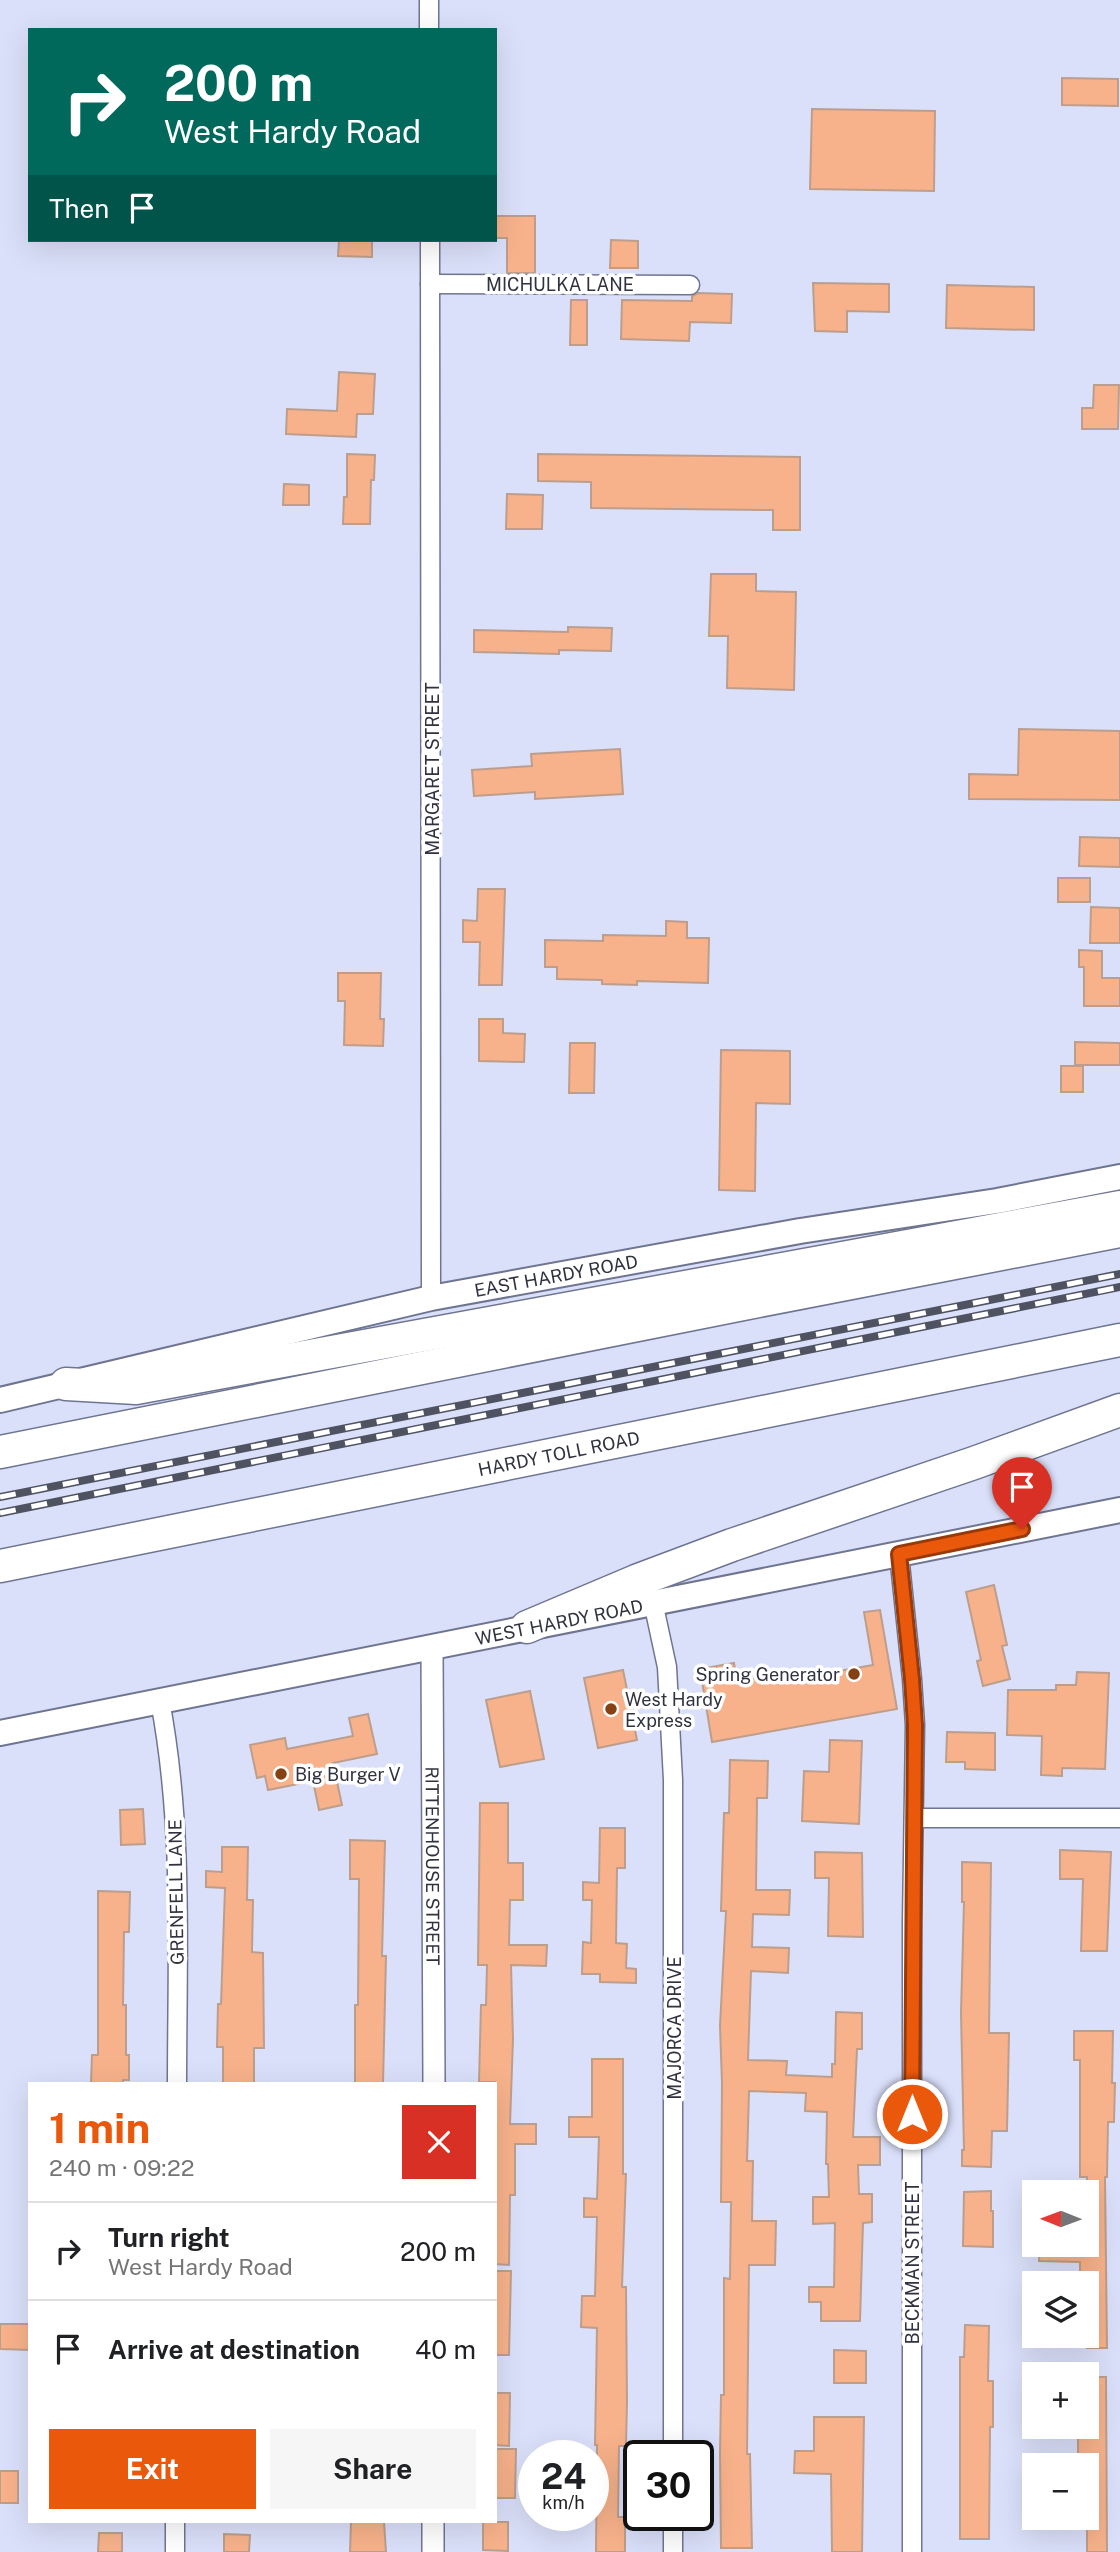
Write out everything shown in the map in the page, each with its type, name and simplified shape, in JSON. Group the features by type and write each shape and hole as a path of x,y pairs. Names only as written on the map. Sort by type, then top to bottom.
{"highway":[{"path":"66,1384 136,1388 1120,1207"},
{"path":"0,1452 1120,1231"},
{"name":"HARDY TOLL ROAD","path":"0,1566 1120,1340"},
{"path":"527,1627 636,1581 732,1545 1120,1410"}],"main road":[{"name":"EAST HARDY ROAD","path":"0,1400 431,1298 800,1231 998,1201 1120,1177"},
{"name":"WEST HARDY ROAD","path":"0,1732 1120,1510"}],"street":[{"path":"429,0 429,28"},
{"name":"MARGARET STREET","path":"430,242 431,1298"},
{"name":"MICHULKA LANE","path":"430,284 690,285"},
{"name":"BECKMAN STREET","path":"899,1554 915,1725 912,2552"},
{"name":"MAJORCA DRIVE","path":"653,1602 667,1667 673,1780 673,2440"},
{"name":"RITTENHOUSE STREET","path":"432,1647 433,2082"},
{"name":"GRENFELL LANE","path":"160,1701 169,1746 177,1826 177,2082"},
{"path":"914,1818 1120,1818"},
{"path":"175,2523 175,2552"},
{"path":"433,2523 433,2552"},
{"path":"673,2531 673,2552"}],"building":[{"path":"1062,78 1118,79 1118,106 1062,105"},
{"path":"812,109 935,111 934,191 810,189"},
{"path":"497,216 535,216 535,273 507,273 507,238 497,238"},
{"path":"611,240 638,241 638,268 610,268"},
{"path":"339,242 372,242 372,257 338,256"},
{"path":"813,283 889,284 889,312 847,311 847,332 815,331"},
{"path":"947,285 1034,287 1034,330 946,328"},
{"path":"698,293 732,294 731,323 690,322 689,341 621,339 622,300 692,301 692,296"},
{"path":"571,300 587,300 587,345 570,345"},
{"path":"339,372 375,374 373,414 357,414 356,437 286,434 287,409 337,411"},
{"path":"1094,385 1119,385 1118,429 1082,429 1082,408 1093,408"},
{"path":"347,454 375,455 374,480 371,480 370,524 343,524 344,497 347,497"},
{"path":"538,454 800,457 800,530 773,530 773,510 591,508 591,482 538,481"},
{"path":"284,484 309,485 309,505 283,505"},
{"path":"507,494 543,495 542,529 506,529"},
{"path":"711,574 756,574 756,591 796,592 794,690 727,688 728,636 709,636"},
{"path":"568,627 612,628 611,651 559,650 559,654 474,652 474,630 568,632"},
{"path":"1019,729 1120,731 1120,800 969,799 969,774 1018,775"},
{"path":"620,749 623,794 535,799 535,792 474,796 472,770 532,766 531,754"},
{"path":"1080,837 1120,838 1120,867 1079,866"},
{"path":"1058,878 1090,878 1090,902 1058,902"},
{"path":"478,889 505,889 502,985 479,985 480,942 463,942 463,920 477,921"},
{"path":"1091,907 1120,908 1120,943 1090,943"},
{"path":"666,921 687,922 687,938 709,938 708,983 637,981 637,985 602,984 602,980 557,979 557,967 545,967 545,940 603,941 603,935 666,936"},
{"path":"1079,950 1102,951 1102,978 1120,978 1120,1006 1084,1006 1084,967 1079,967"},
{"path":"338,973 381,973 380,1019 384,1019 383,1046 344,1045 345,1001 338,1001"},
{"path":"479,1019 503,1019 503,1033 525,1034 524,1062 479,1061"},
{"path":"1075,1042 1120,1043 1120,1065 1075,1065"},
{"path":"570,1043 595,1043 594,1093 569,1093"},
{"path":"721,1050 790,1051 790,1104 756,1103 755,1191 719,1190"},
{"path":"1061,1066 1083,1066 1083,1092 1061,1092"},
{"path":"994,1585 1007,1645 1002,1646 1010,1679 983,1686 977,1661 981,1660 966,1592"},
{"name":"Spring Generator","path":"880,1610 897,1709 712,1742 700,1669 734,1663 737,1682 792,1672 794,1679 873,1665 864,1612"},
{"name":"West Hardy Express","path":"623,1670 637,1740 598,1748 584,1678"},
{"path":"1077,1672 1109,1673 1105,1769 1062,1768 1062,1776 1041,1775 1042,1736 1007,1735 1008,1690 1056,1690 1056,1685 1076,1685"},
{"path":"530,1691 544,1759 500,1767 486,1700"},
{"path":"368,1714 377,1754 333,1763 342,1805 319,1810 313,1781 268,1790 265,1776 257,1778 250,1745 285,1738 287,1749 353,1736 349,1718"},
{"path":"947,1732 995,1733 995,1770 965,1769 965,1762 946,1762"},
{"path":"830,1740 862,1741 859,1824 802,1821 804,1771 829,1772"},
{"path":"730,1760 768,1761 767,1798 757,1798 756,1890 790,1890 789,1915 753,1914 752,1947 789,1948 788,1973 751,1971 748,2060 787,2061 786,2075 832,2077 832,2064 835,2064 836,2012 862,2013 862,2049 857,2049 853,2137 880,2137 880,2165 858,2165 859,2194 872,2194 872,2222 863,2223 860,2321 821,2321 821,2302 809,2302 809,2287 834,2287 835,2223 813,2224 813,2197 829,2197 826,2164 827,2112 805,2111 806,2093 749,2091 747,2161 753,2161 752,2221 776,2221 775,2265 749,2265 747,2454 750,2454 752,2548 721,2548 724,2278 730,2279 731,2202 721,2202 720,2026 726,1911 721,1911 724,1813 729,1813"},
{"path":"480,1803 508,1803 508,1863 523,1863 523,1900 510,1900 509,1945 547,1945 546,1966 511,1965 513,2039 510,2124 536,2124 536,2144 515,2144 515,2195 510,2195 509,2265 497,2264 497,2082 479,2082 481,2005 486,2005 487,1965 478,1965"},
{"path":"143,1809 145,1844 121,1845 120,1810"},
{"path":"600,1828 625,1828 625,1868 617,1868 616,1943 627,1944 626,1968 636,1969 636,1983 600,1982 600,1974 582,1974 583,1942 591,1943 592,1900 583,1900 583,1882 599,1883"},
{"path":"350,1840 385,1841 383,2082 355,2082 359,1879 350,1879"},
{"path":"222,1847 248,1847 247,1900 253,1900 252,1952 263,1953 264,2048 254,2048 254,2082 223,2082 223,2047 217,2047 225,1888 206,1887 206,1871 222,1872"},
{"path":"1060,1850 1111,1852 1107,1951 1081,1951 1083,1879 1060,1879"},
{"path":"815,1852 862,1853 863,1937 828,1936 829,1878 815,1878"},
{"path":"962,1862 991,1863 989,2033 1009,2033 1007,2131 992,2131 991,2167 962,2166"},
{"path":"98,1891 130,1892 129,1932 124,1932 123,2005 126,2005 129,2080 91,2082 92,2055 98,2055"},
{"path":"1074,2031 1113,2031 1114,2122 1108,2122 1105,2177 1107,2348 1099,2348 1099,2271 1080,2271 1080,2262 1039,2261 1039,2258 1099,2258 1099,2180 1080,2177 1080,2060 1074,2060"},
{"path":"592,2059 623,2059 623,2174 626,2174 622,2287 626,2287 627,2402 626,2440 623,2440 623,2446 619,2446 618,2517 623,2517 625,2552 596,2552 596,2531 609,2531 609,2440 595,2440 597,2328 581,2327 582,2296 595,2296 597,2217 584,2217 584,2198 597,2199 599,2137 569,2137 569,2117 592,2117"},
{"path":"991,2191 993,2247 963,2246 964,2192"},
{"path":"497,2271 511,2271 509,2355 497,2355"},
{"path":"0,2324 28,2324 28,2350 0,2349"},
{"path":"965,2325 989,2326 988,2381 993,2381 993,2427 990,2427 989,2539 960,2539 960,2357 964,2357"},
{"path":"834,2350 866,2351 866,2383 834,2383"},
{"path":"1099,2377 1106,2377 1107,2552 1087,2552 1087,2530 1099,2530 1099,2453 1078,2453 1078,2439 1099,2439"},
{"path":"497,2393 510,2393 509,2446 497,2445"},
{"path":"814,2417 864,2417 862,2552 832,2552 831,2474 794,2473 795,2451 814,2451"},
{"path":"497,2449 516,2449 515,2498 497,2498"},
{"path":"0,2471 18,2471 18,2503 0,2503"},
{"path":"508,2522 508,2551 483,2550 483,2523"},
{"path":"351,2523 384,2523 386,2552 350,2552"},
{"path":"99,2533 122,2533 122,2552 98,2552"},
{"path":"224,2534 250,2535 249,2552 224,2552"}],"railway":[{"path":"0,1497 1120,1274"},
{"path":"0,1513 1120,1287"}],"place":[{"name":"Spring Generator","path":"854,1674"},
{"name":"West Hardy Express","path":"611,1709"},
{"name":"Big Burger V","path":"281,1774"}],"route":[{"path":"912,2114 915,1725 899,1554 1022,1529"}]}
